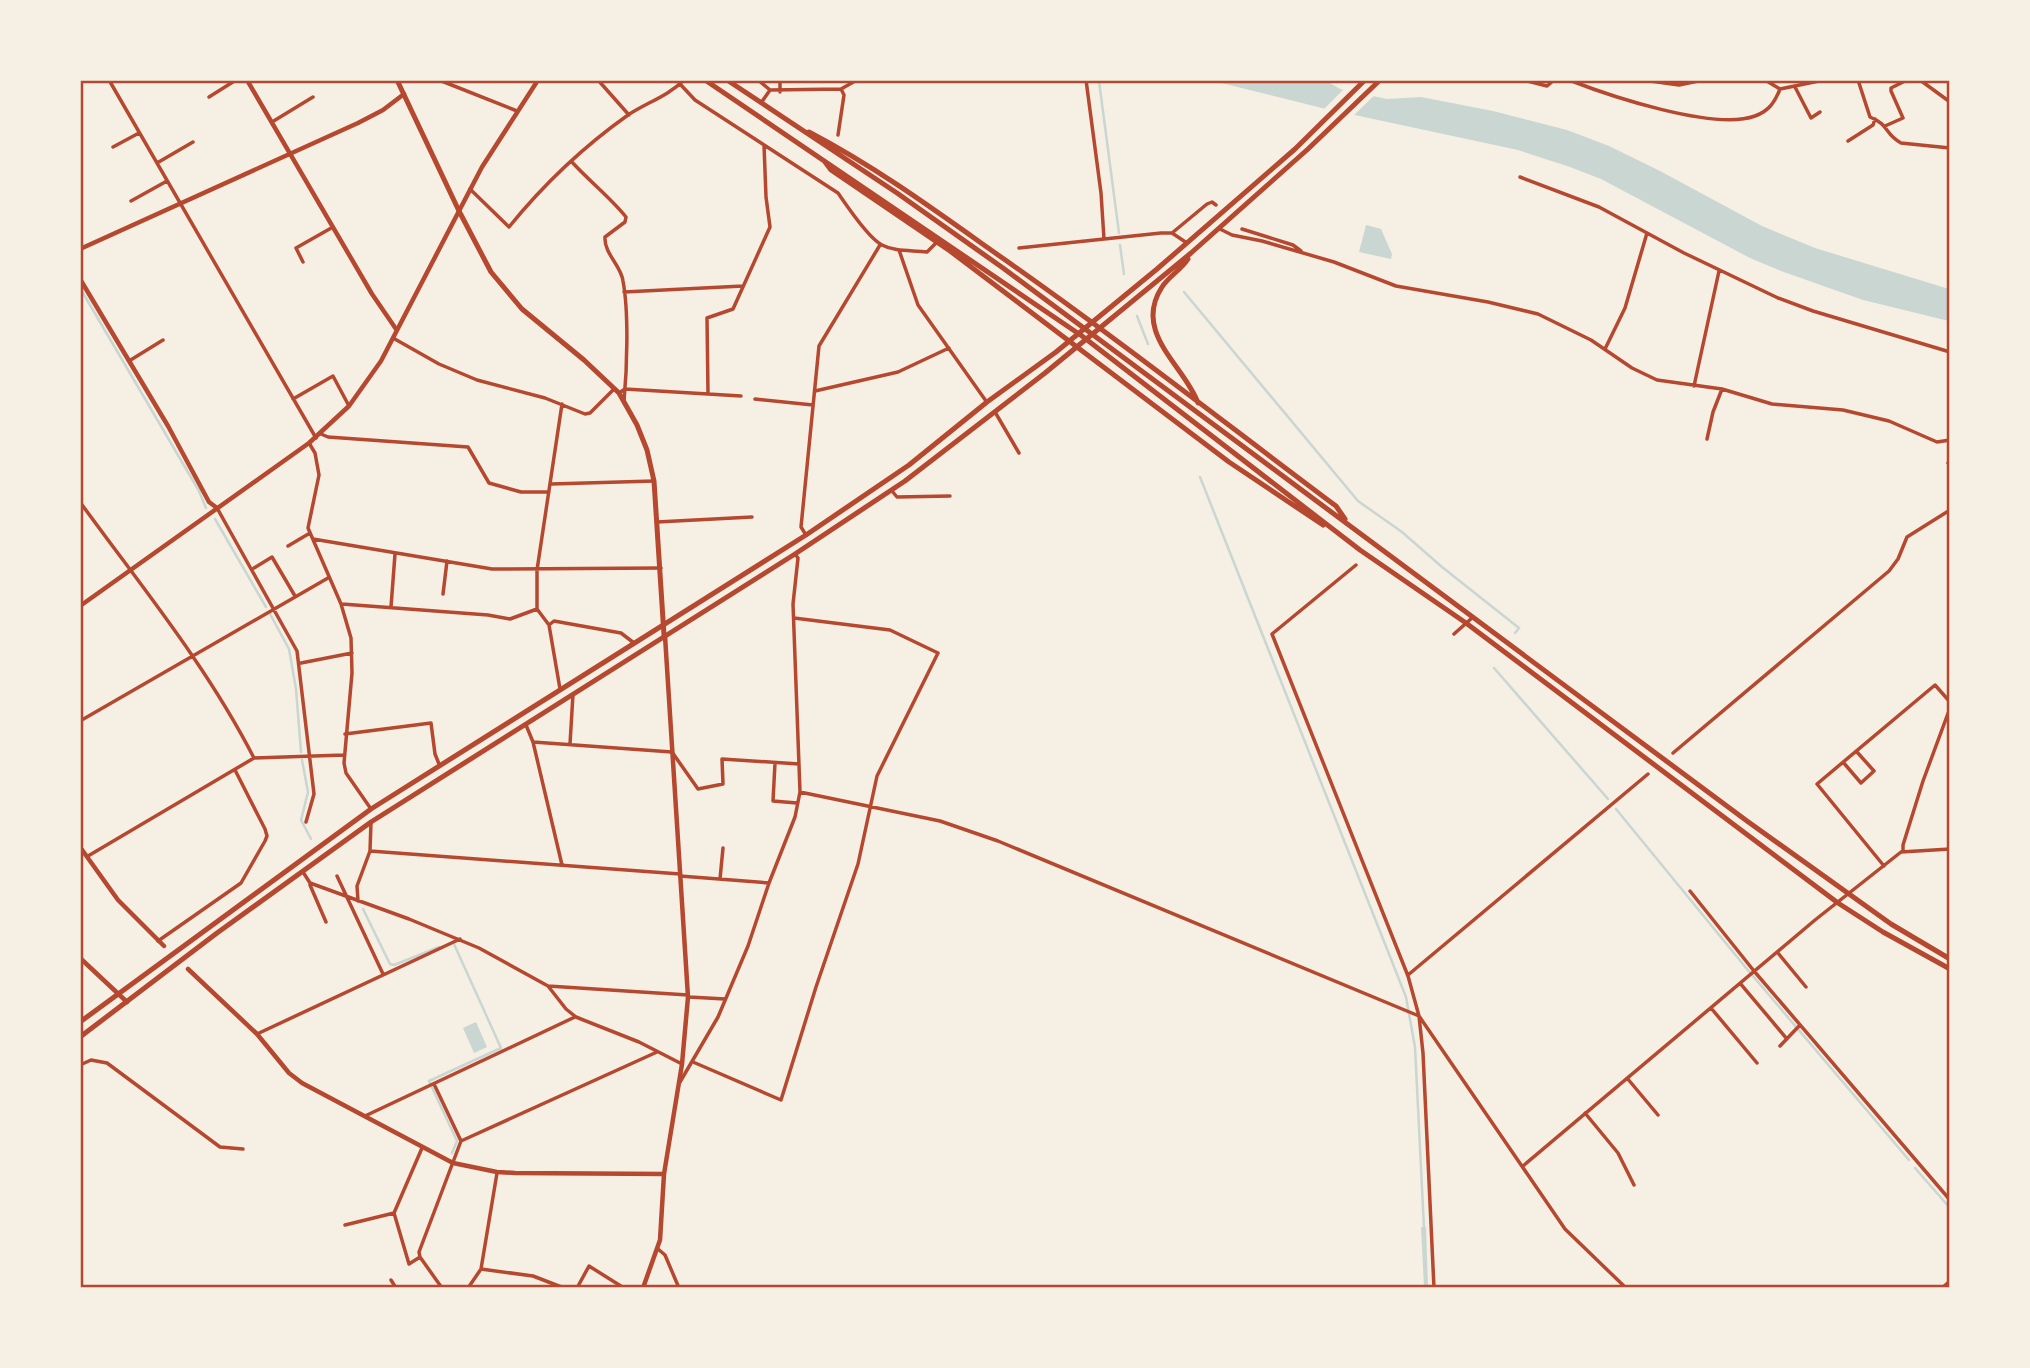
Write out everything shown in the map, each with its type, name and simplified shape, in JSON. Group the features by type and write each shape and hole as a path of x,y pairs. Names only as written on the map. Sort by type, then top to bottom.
{"main road":[{"path":"705,80 1082,336 1360,550"},
{"path":"727,80 897,193 1003,268 1740,816 1891,924 1950,959"},
{"path":"80,1022 371,809 806,535 909,465 1069,341 1187,243 1321,125 1365,80"},
{"path":"80,1037 371,822 796,554 892,490 1101,328 1220,229 1380,80"},
{"path":"398,81 481,255 504,289 522,309 617,391 644,440 654,481 664,635"},
{"path":"778,115 848,152 1092,320 1336,506 1349,524"},
{"path":"819,156 831,170 937,242 1230,462 1466,623 1838,903 1883,932 1950,969"},
{"path":"1191,253 1183,266 1162,287 1154,307 1154,324 1166,353 1194,391 1198,403"}],"street":[{"path":"109,80 293,399 319,436 468,447 489,484 521,492 549,492"},
{"path":"209,97 236,80"},
{"path":"247,80 372,294 396,329"},
{"path":"439,80 517,111"},
{"path":"80,606 319,436 349,406 373,373 470,189 538,80"},
{"path":"598,80 629,115"},
{"path":"758,80 770,90 780,92 832,87 841,89 857,80"},
{"path":"780,80 780,92"},
{"path":"1086,80 1101,193 1104,239"},
{"path":"1523,80 1547,86 1554,80"},
{"path":"1569,80 1604,93 1697,118 1753,117 1772,106 1780,89"},
{"path":"1643,80 1679,85 1703,80"},
{"path":"1765,80 1780,89 1824,80"},
{"path":"1858,80 1870,117 1882,122 1901,143 1950,148"},
{"path":"1885,126 1903,118 1891,88 1907,80"},
{"path":"1920,80 1950,102"},
{"path":"470,189 509,227 547,183 571,161 629,115 682,82 695,100 838,193 880,245 899,250 927,252 937,242"},
{"path":"1795,88 1811,118 1820,112"},
{"path":"838,135 844,95 841,89"},
{"path":"761,103 770,90"},
{"path":"80,249 358,123 383,110 403,92"},
{"path":"272,122 313,97"},
{"path":"1848,141 1873,125 1875,119"},
{"path":"113,147 139,133"},
{"path":"157,163 193,142"},
{"path":"708,394 707,318 733,309 770,227 766,197 765,145"},
{"path":"571,161 593,185 612,200 626,218 625,222 605,237 604,245 623,278 624,401"},
{"path":"1521,177 1574,196 1720,271 1795,304 1950,352"},
{"path":"131,201 167,181"},
{"path":"1019,248 1172,233 1207,204 1212,202 1216,205"},
{"path":"303,261 296,248 333,227"},
{"path":"1220,229 1231,235 1303,252 1396,286 1488,302 1538,314 1657,380 1722,390 1772,404 1843,410 1889,421 1937,442 1950,440"},
{"path":"1242,229 1293,245 1303,252"},
{"path":"1172,233 1187,243"},
{"path":"1605,349 1625,308 1647,233"},
{"path":"806,535 802,527 819,346 880,245"},
{"path":"899,250 918,306 987,402"},
{"path":"1694,386 1720,271"},
{"path":"80,279 209,502 217,508 253,569 297,650 314,794 306,822"},
{"path":"624,292 743,286"},
{"path":"392,338 439,365 477,380 545,398 585,414 590,413 617,391 625,389 741,396"},
{"path":"129,360 163,340"},
{"path":"815,391 898,372 949,348"},
{"path":"293,399 334,376 349,406"},
{"path":"1707,439 1713,412 1722,390"},
{"path":"755,399 813,405"},
{"path":"560,689 549,625 537,610 537,570 562,404"},
{"path":"995,412 1020,453"},
{"path":"309,443 315,453 319,475 309,516 310,533 348,622 352,653 345,734 346,773 371,809"},
{"path":"550,484 654,481"},
{"path":"892,490 897,497 950,496"},
{"path":"80,502 231,713 254,758"},
{"path":"1673,753 1889,571 1898,559 1907,537 1950,510"},
{"path":"657,522 752,517"},
{"path":"288,546 310,533"},
{"path":"313,539 492,569 660,568"},
{"path":"391,607 395,554"},
{"path":"679,1083 706,1039 725,999 752,936 795,817 800,792 794,618 798,558 796,554"},
{"path":"253,569 272,556 295,596"},
{"path":"443,594 447,561"},
{"path":"1356,565 1272,634 1408,976 1419,1016 1427,1110 1434,1287"},
{"path":"80,721 328,578"},
{"path":"341,604 510,619 537,610"},
{"path":"1454,634 1473,617"},
{"path":"693,1062 781,1100 859,864 882,762 938,653 890,630 794,618"},
{"path":"549,625 554,621 621,633 634,643"},
{"path":"643,1287 658,1249 664,1174 682,1064 688,996 664,635"},
{"path":"300,663 352,653"},
{"path":"1884,866 1817,784 1935,685 1950,702"},
{"path":"570,744 573,693"},
{"path":"1903,851 1923,781 1950,708"},
{"path":"345,734 431,723 439,764"},
{"path":"526,723 533,741 562,865"},
{"path":"533,741 672,752"},
{"path":"672,752 698,789 723,784 722,759 799,764"},
{"path":"1843,762 1861,782 1874,771 1857,752"},
{"path":"88,856 254,758 344,755"},
{"path":"775,763 773,801 797,803"},
{"path":"158,941 241,883 265,841 265,829 235,770"},
{"path":"1408,976 1648,774"},
{"path":"800,792 940,821 998,841 1419,1016 1564,1229 1626,1287"},
{"path":"358,901 357,886 370,851 371,822"},
{"path":"80,847 118,900 164,946"},
{"path":"720,879 723,848"},
{"path":"1522,1167 1903,851 1950,849"},
{"path":"370,851 769,883"},
{"path":"303,872 326,922"},
{"path":"337,876 383,974"},
{"path":"310,883 460,939 548,986 576,1017 639,1042 682,1064"},
{"path":"1690,891 1798,1027 1950,1200"},
{"path":"257,1034 460,939"},
{"path":"1778,953 1807,987"},
{"path":"80,958 127,1002"},
{"path":"188,969 257,1034 289,1073 453,1163 497,1172 664,1174"},
{"path":"1740,984 1787,1039"},
{"path":"548,986 725,999"},
{"path":"1711,1008 1757,1063"},
{"path":"365,1116 576,1017"},
{"path":"1780,1046 1798,1027"},
{"path":"461,1141 656,1052"},
{"path":"80,1065 91,1060 107,1063 220,1147 243,1149"},
{"path":"1627,1078 1658,1115"},
{"path":"434,1084 461,1141 419,1252 442,1287"},
{"path":"1585,1113 1618,1153 1634,1185"},
{"path":"420,1257 409,1264 394,1213 422,1148"},
{"path":"468,1287 481,1269 497,1172"},
{"path":"345,1225 394,1213"},
{"path":"658,1249 665,1255 679,1287"},
{"path":"577,1287 589,1266 624,1287"},
{"path":"481,1269 533,1276 564,1287"},
{"path":"391,1280 396,1287"},
{"path":"1942,1287 1950,1281"},
{"path":"547,1287 550,1282"}],"shaded area":[{"path":"1213,81 1327,81 1340,89 1387,99 1421,97 1493,111 1567,130 1609,146 1660,171 1762,226 1815,248 1949,289 1949,321 1863,300 1781,271 1750,258 1601,179 1518,150 1322,108"},
{"path":"1366,225 1381,229 1392,254 1391,259 1359,252"},
{"path":"476,1022 487,1047 474,1053 463,1028"},
{"path":"1421,1227 1426,1227 1428,1287 1424,1287"}],"pier":[{"path":"1347,86 1377,93 1351,118 1321,112"}],"waterway":[{"path":"1099,81 1119,233"},
{"path":"1120,245 1124,274"},
{"path":"1184,292 1358,501 1402,532 1519,628 1515,633"},
{"path":"83,293 199,491 206,508"},
{"path":"1137,316 1148,344"},
{"path":"1200,477 1406,997 1415,1047 1424,1228"},
{"path":"215,519 266,607"},
{"path":"270,614 289,649 296,689 301,752"},
{"path":"1494,668 1608,799"},
{"path":"302,760 308,792 301,820 311,839"},
{"path":"1616,809 1909,1160"},
{"path":"363,909 390,964 394,965 439,947"},
{"path":"452,1153 457,1141 429,1081 501,1048 454,944"},
{"path":"1915,1168 1950,1208"}]}
